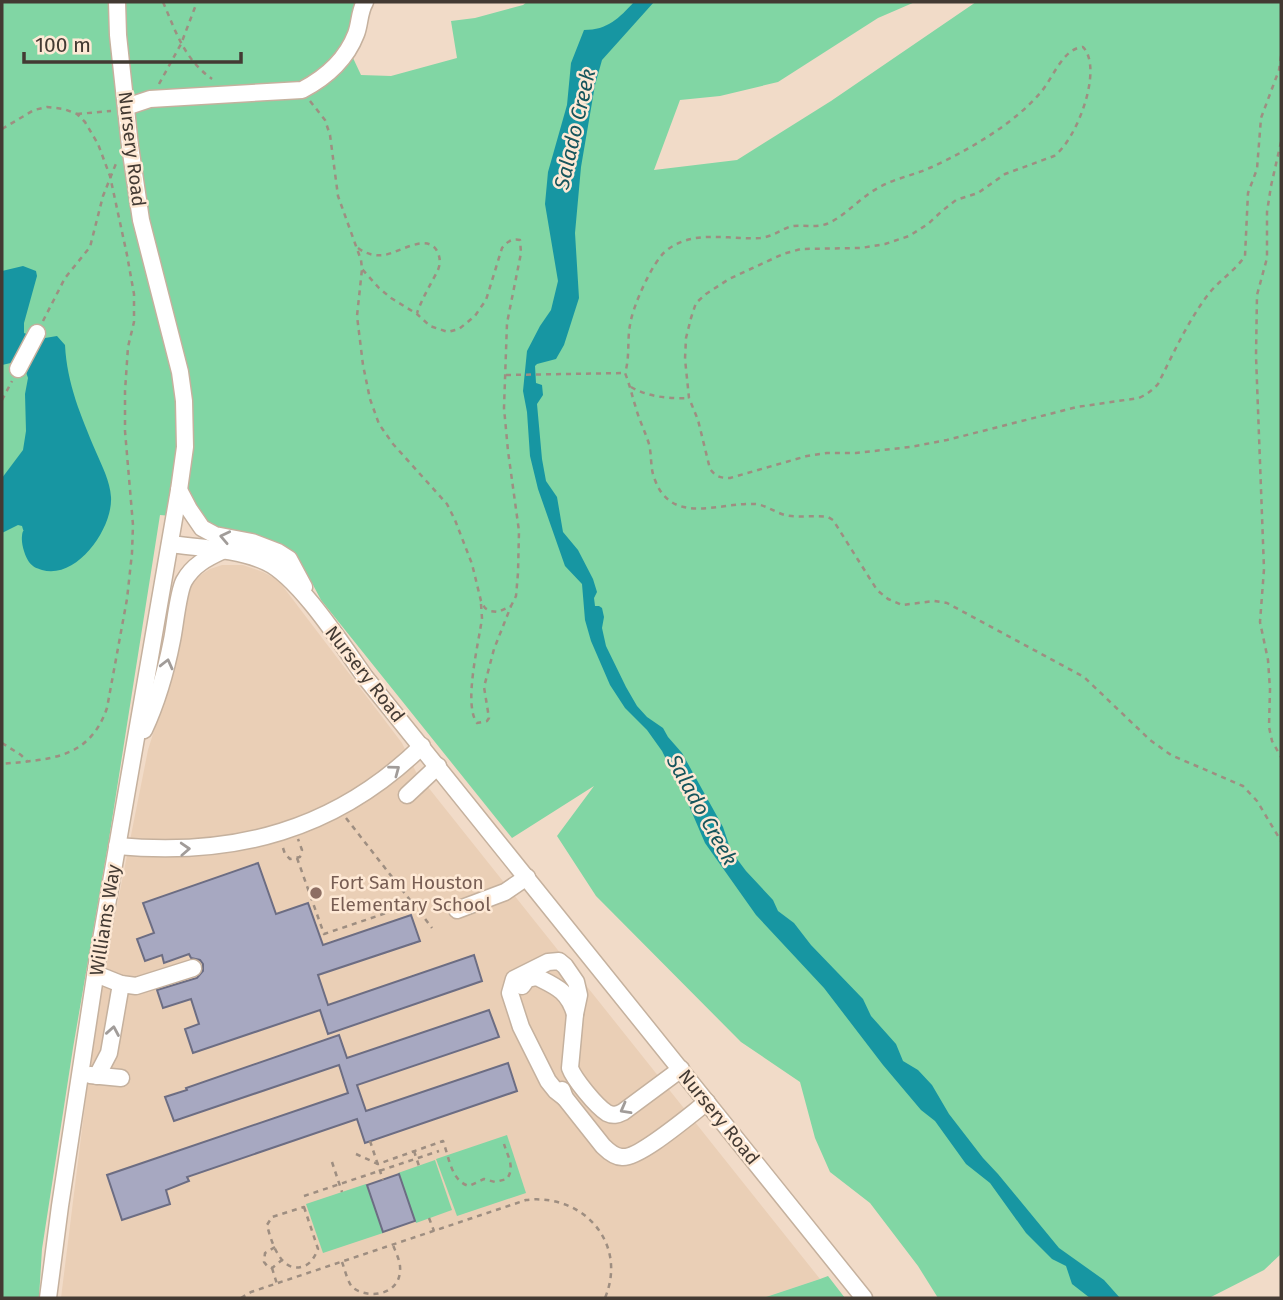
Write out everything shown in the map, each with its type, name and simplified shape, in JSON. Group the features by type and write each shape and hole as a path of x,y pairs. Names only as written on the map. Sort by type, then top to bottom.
{"street":[{"name":"Nursery Road","path":"117,2 130,146 141,220 180,372 184,401 185,447 170,544 247,555 267,562 289,579 311,603 365,677 863,1298"},
{"path":"126,107 150,99 302,90 335,67 349,48 357,32 365,2"},
{"path":"19,369 37,333"},
{"path":"179,490 193,515 208,532 265,546 289,559 311,603"},
{"name":"Williams Way","path":"48,1298 96,974 170,544"},
{"path":"134,751 163,679 181,587 198,564 222,551"},
{"path":"117,846 175,850 206,848 268,836 344,805 369,790 422,746"},
{"path":"407,795 438,766"},
{"path":"457,910 505,892 527,877"},
{"path":"565,1098 548,1081 521,1027 510,993 514,979 548,962 559,961 576,982 579,995 570,1068 572,1075 600,1107 608,1113 618,1115 681,1069"},
{"path":"96,974 121,984 136,986 193,968"},
{"path":"575,1014 568,997 560,989 537,977 527,979 523,983 520,993 530,1025 565,1098 609,1152 622,1157 637,1154 707,1102"},
{"path":"97,1076 109,1053 121,984"},
{"path":"80,1074 121,1079"}],"path":[{"path":"163,2 186,53 213,80"},
{"path":"1281,56 1279,70 1261,117 1257,170 1248,193 1245,256 1209,293 1183,335 1158,384 1139,398 1077,407 909,447 807,456 730,478 721,478 710,470 698,420 689,398 686,338 696,303 706,294 729,279 783,254 810,248 861,248 909,236 956,200 978,193 1005,174 1054,156 1068,141 1082,111 1091,61 1083,47 1066,56 1030,105 1012,120 934,166 875,189 831,222 793,226 763,238 695,238 666,250 655,263 636,303 630,324 625,373 649,444 654,479 667,499 683,507 695,509 754,504 787,516 828,517 833,520 877,590 888,599 902,605 934,601 947,603 1084,677 1143,734 1171,755 1243,786 1257,801 1281,841"},
{"path":"302,90 325,120 330,135 338,196 358,248 362,269 357,316 370,400 379,424 393,444 447,504 472,564 481,601 482,618 471,699 474,719 477,723 487,721 489,718 484,687 487,672 516,596 519,531 504,408 507,323 521,253 520,240 508,242 502,248 486,300 475,316 459,329 448,332 430,326 417,314 391,298 362,269"},
{"path":"2,129 34,110 47,107 64,108 85,122 98,144 110,176 134,294 134,322 128,346 125,391 132,553 127,599 107,708 95,731 85,743 72,752 2,764"},
{"path":"76,114 126,107"},
{"path":"1281,142 1267,212 1267,258 1257,295 1256,356 1264,569 1260,622 1268,660 1270,734 1281,757"},
{"path":"358,248 364,253 383,255 423,243 435,247 440,261 439,269 417,314"},
{"path":"2,400 19,369"},
{"path":"506,375 625,373"},
{"path":"631,387 639,392 657,396 689,398"},
{"path":"481,601 489,611 498,612 511,606"},
{"path":"2,743 27,761"},
{"path":"346,818 410,900 410,905"},
{"path":"282,845 290,859 300,857 302,850 298,839"},
{"path":"297,858 324,934 410,905"},
{"path":"410,905 419,911 432,928"},
{"path":"370,1141 383,1180"},
{"path":"356,1154 378,1164 443,1141 456,1177 469,1186 484,1178 495,1182 507,1179 512,1166 504,1144"},
{"path":"414,1151 419,1166"},
{"path":"304,1196 439,1151"},
{"path":"332,1161 342,1192"},
{"path":"241,1298 251,1292 538,1198 575,1208 589,1218 605,1240 611,1264 605,1298"},
{"path":"304,1207 317,1245 317,1253 308,1264 300,1267 290,1266 282,1261 267,1225 270,1219 304,1207"},
{"path":"429,1218 434,1231"},
{"path":"342,1262 353,1289 366,1297 380,1297 391,1292 398,1283 400,1265 393,1245"},
{"path":"275,1247 263,1256 266,1265 272,1268 277,1284"},
{"path":"272,1268 282,1261"}],"shaded area":[{"name":"Fort Sam Houston Elementary School","path":"222,565 243,565 278,580 402,743 416,772 820,1279 763,1298 61,1298 98,1001 148,750 174,666 191,584 210,569"}],"green space":[{"path":"2,2 359,2 346,43 361,75 391,76 457,58 451,21 475,18 527,2 915,2 878,18 778,82 720,96 680,100 654,170 737,160 831,101 976,2 1281,2 1281,1254 1264,1270 1209,1298 938,1298 918,1266 870,1203 830,1172 815,1138 800,1082 741,1042 596,896 557,836 594,786 512,838 321,600 302,568 220,530 205,519 160,515 73,1048 42,1249 39,1298 2,1298"},
{"path":"507,1135 526,1193 457,1216 436,1159"},
{"path":"435,1160 452,1210 416,1223 398,1173"},
{"path":"366,1184 383,1233 323,1253 306,1204"},
{"path":"828,1276 845,1298 763,1298 820,1279"}],"water":[{"name":"Salado Creek","path":"634,2 654,2 602,60 595,85 581,167 575,233 579,298 564,345 556,359 535,366 536,383 542,385 543,395 537,404 542,459 546,481 557,497 563,532 578,550 593,579 597,592 594,598 595,606 602,608 604,617 602,628 606,646 626,687 637,706 663,728 682,753 723,827 731,851 773,900 778,911 794,923 811,945 863,999 871,1016 896,1044 903,1061 918,1070 932,1085 949,1114 983,1158 1059,1248 1104,1280 1120,1298 1090,1298 1072,1284 1066,1266 1052,1259 1026,1233 990,1183 966,1164 935,1121 921,1110 883,1065 824,988 756,915 705,843 662,751 647,730 625,708 610,685 591,641 585,620 582,584 565,566 538,489 530,456 523,391 527,351 551,310 558,281 545,204 548,172 567,105 571,63 584,30 606,25 618,18"},
{"path":"23,266 36,271 37,276 24,323 24,333 39,339 57,336 65,345 76,400 109,485 111,497 106,523 90,549 68,567 55,571 40,569 29,562 23,546 22,526 18,525 2,533 2,478 23,450 28,378 25,369 15,362 2,365 2,271"}],"building":[{"path":"258,863 276,914 308,903 323,945 411,915 420,941 318,975 328,1005 474,955 482,981 328,1034 320,1010 193,1053 185,1029 199,1024 191,999 163,1008 157,990 197,978 203,971 203,964 189,954 164,963 162,955 145,961 137,939 154,933 143,903"},
{"path":"489,1010 499,1037 357,1085 366,1111 508,1063 517,1091 365,1143 357,1119 187,1177 189,1181 166,1190 170,1204 122,1220 107,1175 348,1093 339,1065 174,1121 165,1097 339,1035 347,1058"},
{"path":"399,1174 415,1221 383,1232 367,1185"}],"place":[{"name":"Fort Sam Houston Elementary School","path":"316,893"}]}
